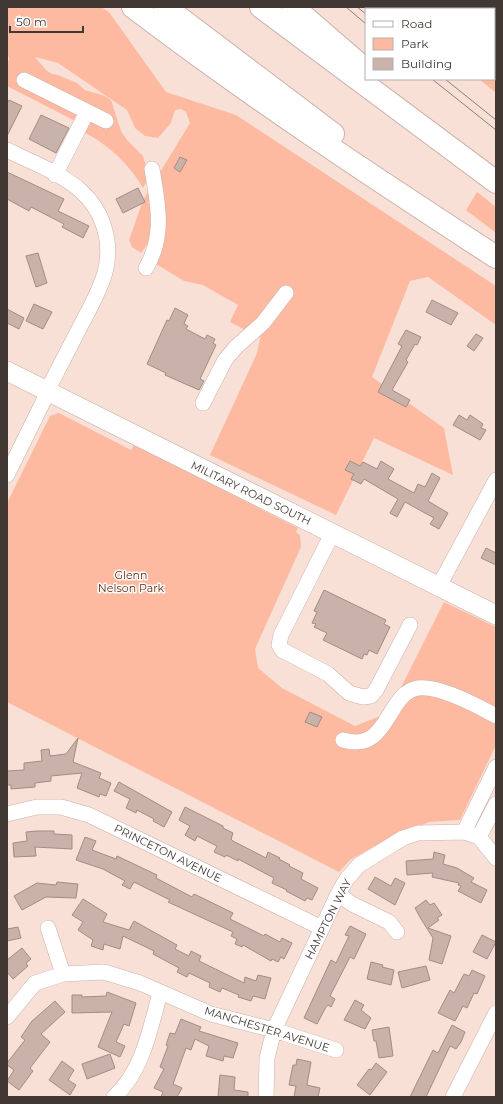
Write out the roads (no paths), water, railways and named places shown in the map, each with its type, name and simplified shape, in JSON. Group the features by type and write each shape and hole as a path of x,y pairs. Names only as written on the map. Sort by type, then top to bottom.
{"highway":[{"path":"133,7 233,82 360,168 496,256"},
{"path":"165,7 496,256"},
{"path":"261,7 490,177"},
{"path":"293,7 365,69"},
{"path":"377,80 490,177"}],"main road":[{"name":"MILITARY ROAD SOUTH","path":"7,371 496,615"}],"street":[{"path":"24,80 106,122"},
{"path":"56,174 87,112"},
{"path":"7,150 56,174 82,192 100,217 107,236 109,255 106,272 98,293 7,475"},
{"path":"146,268 154,250 159,219 152,169"},
{"path":"203,403 225,360 236,347 263,323 286,293"},
{"path":"439,586 496,480"},
{"path":"332,534 281,635 279,645 282,650 328,674 348,693 364,697 371,696 376,690 410,625"},
{"path":"343,740 355,743 361,742 374,734 384,724 403,695 412,689 420,688 442,693 496,716"},
{"path":"464,832 496,767"},
{"path":"496,804 479,837 496,858"},
{"name":"PRINCETON AVENUE","path":"7,814 37,808 61,807 89,814 322,928"},
{"name":"HAMPTON WAY","path":"266,1097 267,1058 274,1030 346,880 359,865 403,838 418,833 464,832 479,837"},
{"path":"338,894 352,904 389,922 397,932"},
{"path":"48,928 63,974"},
{"name":"MANCHESTER AVENUE","path":"7,1017 35,983 63,974 104,972 140,983 211,1014 274,1030 336,1050"},
{"path":"114,1097 125,1086 136,1070 160,993"},
{"path":"453,1097 496,1013"}],"tram line":[{"path":"346,7 365,23"},
{"path":"357,7 365,13"},
{"path":"433,80 496,130"},
{"path":"446,80 496,120"}],"park label":[{"name":"Glenn Nelson Park","path":"131,581"}]}
